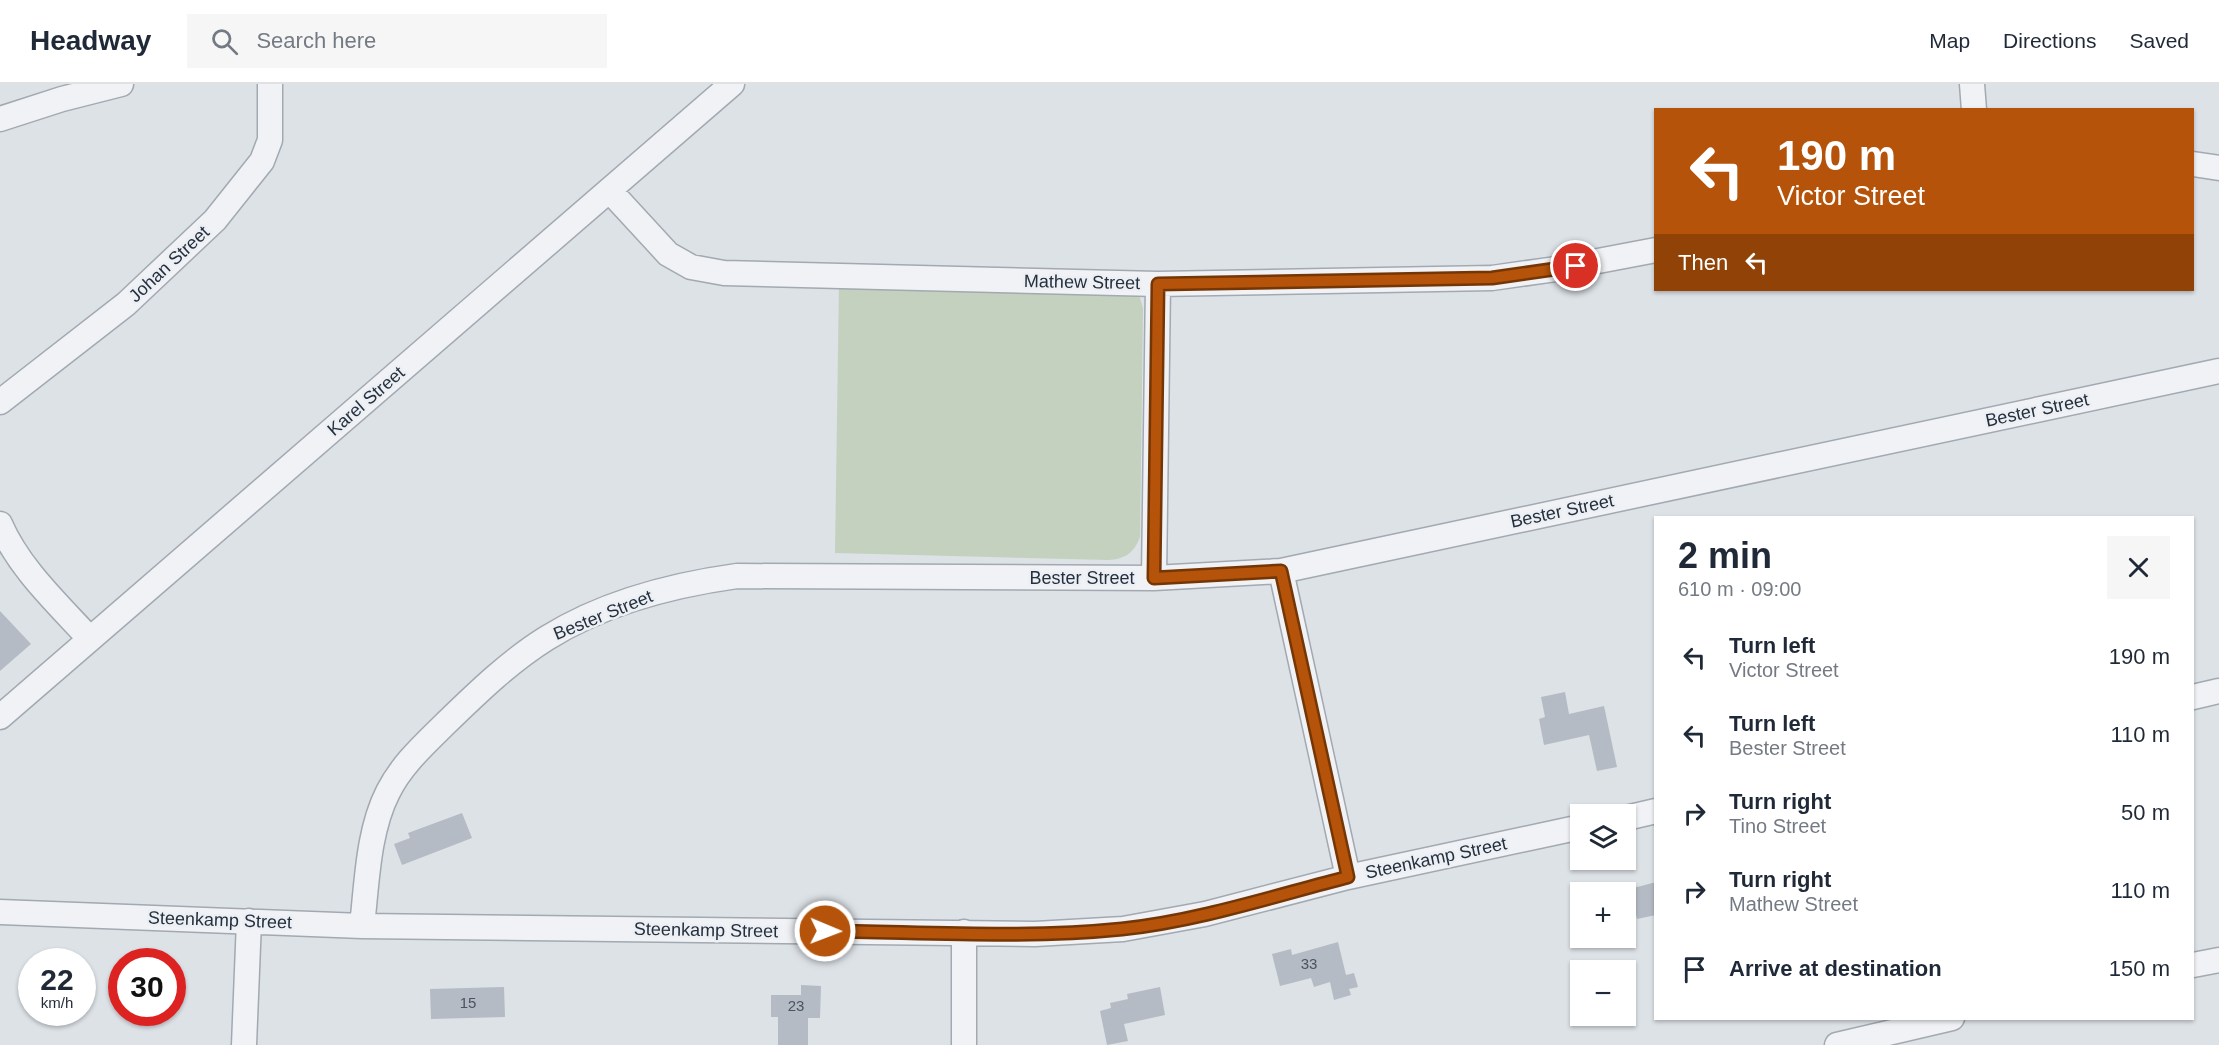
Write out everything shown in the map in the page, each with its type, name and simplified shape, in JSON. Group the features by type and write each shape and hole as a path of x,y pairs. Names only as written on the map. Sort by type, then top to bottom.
{"street":[{"path":"0,119 121,84"},
{"name":"Johan Street","path":"0,402 126,304 215,220 262,161 270,140 270,84"},
{"name":"Karel Street","path":"0,717 732,84"},
{"path":"1971,84 1974,108"},
{"path":"2194,164 2219,168"},
{"name":"Mathew Street","path":"610,191 668,254 680,262 706,271 780,275 1158,284 1492,278 1556,269 1654,250"},
{"path":"1154,578 1158,284"},
{"name":"Bester Street","path":"362,926 368,867 378,821 387,793 406,762 469,701 517,659 575,623 637,598 705,580 737,576 1154,578 1281,571 2219,371"},
{"path":"0,524 14,551 27,568 89,638"},
{"path":"1281,571 1348,877"},
{"path":"2194,697 2219,691"},
{"path":"1636,816 1654,812"},
{"name":"Steenkamp Street","path":"0,912 362,926 1035,934 1123,929 1205,914 1348,877 1570,829"},
{"path":"244,1045 249,921"},
{"path":"964,933 964,1045"},
{"path":"2194,966 2219,960"},
{"path":"1837,1045 1943,1020"}],"green space":[{"path":"839,282 1139,295 1143,308 1140,537 1132,551 1124,557 1108,560 835,553"}],"building":[{"path":"0,611 31,644 0,671"},
{"path":"1565,692 1569,714 1604,706 1617,767 1597,771 1589,735 1544,745 1539,719 1545,717 1541,697"},
{"path":"462,813 472,838 402,865 394,844 410,838 408,833"},
{"path":"1654,883 1654,915 1637,919 1636,887"},
{"path":"1338,942 1346,975 1354,973 1358,987 1349,989 1351,995 1334,1000 1330,982 1314,987 1311,978 1280,986 1272,954 1291,949 1292,955"},
{"path":"801,985 821,986 820,1018 808,1018 808,1045 778,1045 778,1017 771,1017 771,995 801,995"},
{"path":"504,987 505,1017 431,1019 430,989"},
{"path":"1160,987 1165,1015 1124,1024 1128,1041 1107,1045 1100,1011 1111,1008 1110,1003 1128,999 1127,994"}],"route":[{"path":"825,931 1035,934 1123,929 1205,914 1348,877 1281,571 1154,578 1158,284 1492,278 1576,266"}]}
